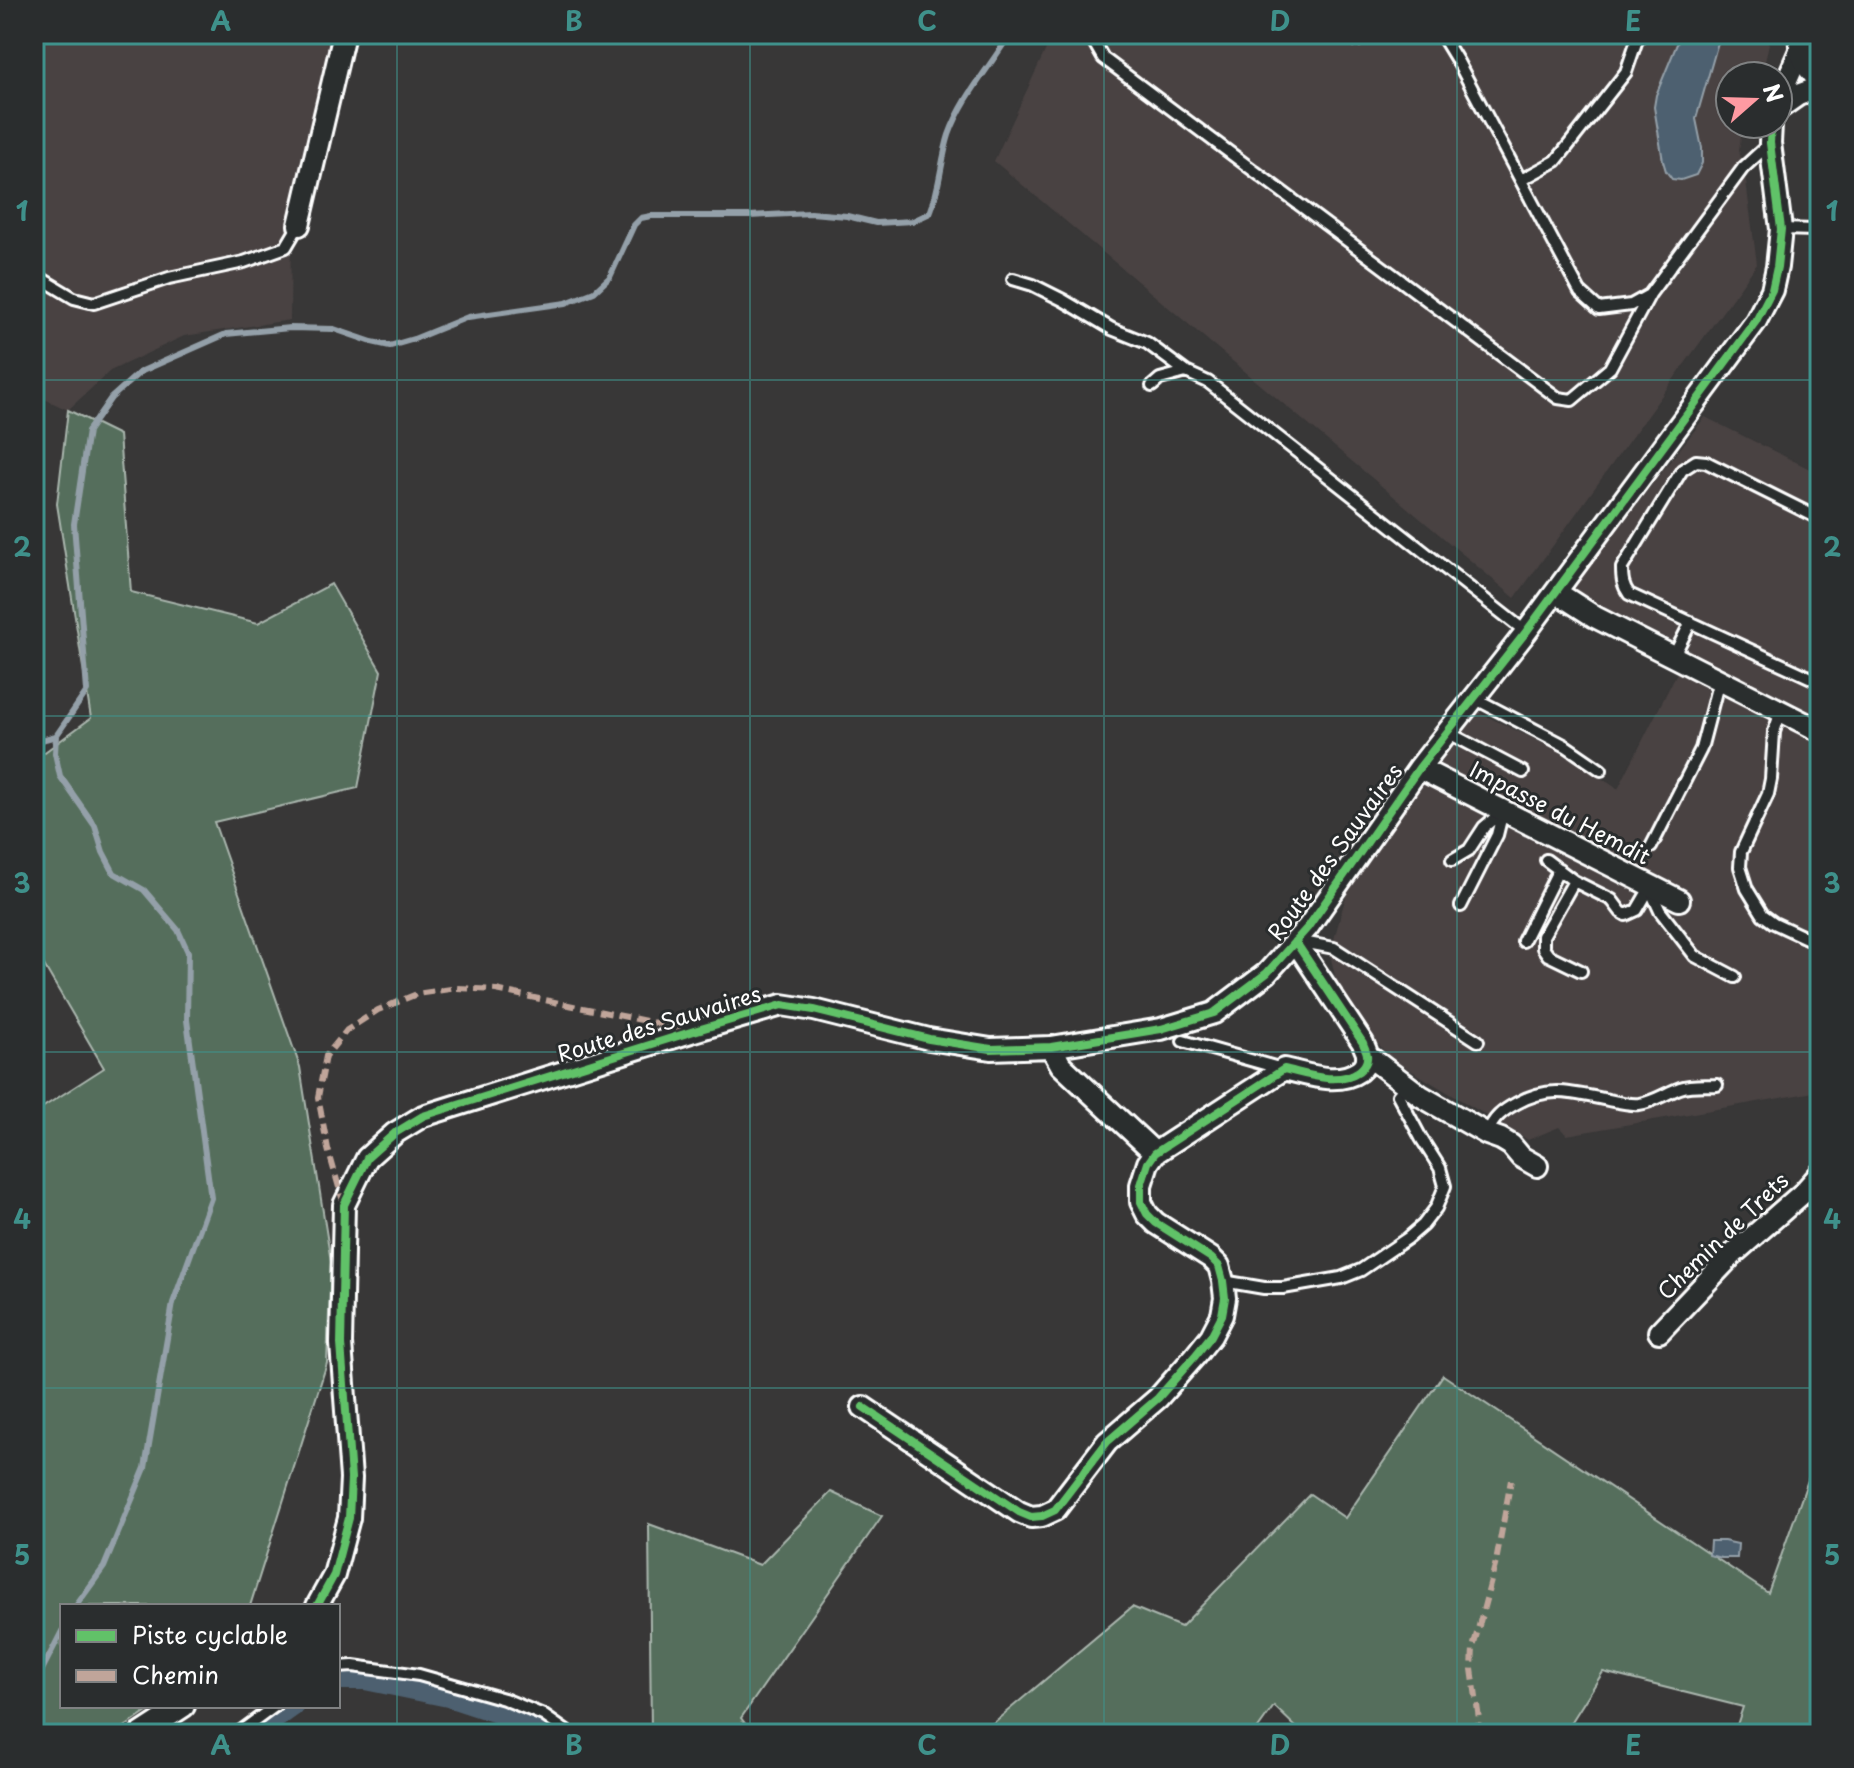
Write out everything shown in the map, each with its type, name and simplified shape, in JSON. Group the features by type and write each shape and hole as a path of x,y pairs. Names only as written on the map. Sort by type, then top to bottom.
{"main road":[{"path":"1802,38 1809,66 1820,77"}],"street":[{"path":"299,225 344,34"},
{"path":"1794,60 1802,38"},
{"path":"1794,98 1820,87"},
{"name":"Route des Sauvaires","path":"318,1604 334,1575 349,1518 351,1478 341,1344 344,1205 367,1158 395,1133 423,1116 782,1005 929,1039 991,1049 1051,1047 1161,1029 1214,1013 1267,973 1308,927 1419,768 1526,632 1756,321 1772,290 1781,229 1772,140"},
{"path":"1556,592 1595,617 1820,731"},
{"name":"Impasse du Hemdit","path":"1419,768 1679,900"},
{"path":"863,1407 1019,1512 1031,1517 1055,1510 1107,1442 1158,1398 1211,1336 1222,1315 1225,1298 1219,1266 1156,1223 1141,1202 1141,1185 1148,1163 1155,1153 1284,1069 1343,1078 1365,1065 1367,1055 1363,1043 1295,941"},
{"path":"1051,1047 1061,1065 1155,1153"},
{"path":"1367,1055 1421,1096 1511,1145 1521,1157 1537,1166"},
{"name":"Chemin de Trets","path":"1659,1332 1733,1254 1804,1192 1820,1174"},
{"path":"141,1734 181,1708"}],"lane":[{"path":"1092,34 1103,58 1558,398 1572,400 1610,368 1650,294 1765,140"},
{"path":"1342,34 1357,40 1376,34"},
{"path":"1441,34 1580,292 1599,309 1631,305 1650,294"},
{"path":"1521,180 1556,161 1626,72 1639,34"},
{"path":"34,274 74,298 94,303 169,278 244,262 286,247 299,225"},
{"path":"1781,229 1815,230 1820,227"},
{"path":"1013,279 1033,285 1112,329 1147,343 1186,372 1208,382 1526,632"},
{"path":"1152,386 1160,379 1186,372"},
{"path":"1820,519 1706,462 1696,461 1682,470 1622,568 1624,587 1629,594 1820,682"},
{"path":"1673,657 1691,622"},
{"path":"1651,847 1701,749 1719,680"},
{"path":"1474,698 1566,746 1601,770"},
{"path":"1781,711 1774,732 1768,794 1741,852 1740,867 1747,889 1763,915 1817,943"},
{"path":"1447,732 1523,772"},
{"path":"1452,860 1469,850 1484,827 1503,811"},
{"path":"1461,906 1497,835 1503,811"},
{"path":"1546,860 1574,881 1612,900 1626,915 1637,910 1651,886"},
{"path":"1523,941 1559,869"},
{"path":"1574,881 1543,936 1543,948 1548,955 1581,971"},
{"path":"1651,886 1660,911 1695,956 1735,977"},
{"path":"1295,941 1334,948 1478,1041"},
{"path":"1183,1041 1284,1069"},
{"path":"1487,1134 1492,1121 1499,1114 1534,1094 1551,1091 1641,1104 1680,1088 1717,1085"},
{"path":"1223,1281 1283,1288 1341,1278 1361,1270 1423,1225 1436,1208 1445,1186 1440,1168 1398,1095 1406,1086"},
{"path":"340,1667 419,1675 504,1699 543,1715 570,1734"},
{"path":"237,1734 272,1708"}],"shaded area":[{"path":"34,34 332,34 291,226 290,320 184,336 110,371 68,410 34,394"},
{"path":"1053,34 1771,34 1765,60 1714,60 1714,140 1741,140 1739,150 1757,264 1515,598 994,161"},
{"path":"1705,417 1820,474 1820,1091 1567,1135 1559,1127 1528,1140 1390,1058 1340,998 1330,954 1352,874 1478,712 1559,751 1618,789 1689,649 1567,592"}],"green space":[{"path":"68,410 119,435 131,592 258,623 331,584 381,671 358,788 214,822 300,1067 331,1262 327,1363 251,1604 60,1604 60,1708 153,1708 114,1734 34,1734 34,1113 104,1068 34,948 34,760 91,718 57,504"},
{"path":"1443,1375 1768,1593 1820,1446 1820,1734 1734,1734 1743,1707 1603,1672 1564,1734 1303,1734 1274,1706 1254,1734 980,1734 1132,1607 1181,1627 1310,1494 1345,1518"},
{"path":"831,1492 882,1516 741,1718 753,1734 651,1734 649,1524 760,1565"}],"water":[{"path":"1681,34 1716,34 1719,39 1696,119 1702,163 1696,175 1681,180 1672,179 1666,171 1654,107"},
{"path":"1710,1541 1738,1544 1737,1558 1709,1555"}],"waterway":[{"path":"34,742 56,736 87,691 74,524 88,431 111,398 140,372 226,334 290,328 334,329 390,346 468,317 566,303 594,292 610,277 634,225 641,218 651,216 811,213 847,216 876,223 913,221 930,213 955,121 1010,34"},
{"path":"1817,214 1820,208"},
{"path":"56,736 55,753 60,776 95,826 114,873 144,890 178,930 188,952 187,1020 211,1198 173,1303 145,1468 104,1567 77,1604"},
{"path":"34,1681 60,1635"},
{"path":"340,1680 365,1680 448,1697 521,1721 542,1734"},
{"path":"255,1734 291,1708"}],"marked path":[{"path":"344,1205 328,1149 318,1097 326,1056 347,1030 378,1010 417,994 457,988 496,990 690,1030"},
{"path":"1477,1734 1479,1719 1472,1669 1473,1648 1496,1562 1511,1480"}],"cycle path":[{"path":"318,1604 334,1575 349,1518 351,1478 341,1344 344,1205 367,1158 395,1133 423,1116 782,1005 929,1039 991,1049 1051,1047 1161,1029 1214,1013 1267,973 1308,927 1419,768 1526,632 1756,321 1772,290 1781,229 1770,140"},
{"path":"863,1407 1019,1512 1031,1517 1055,1510 1107,1442 1158,1398 1195,1356 1222,1315 1225,1298 1219,1266 1156,1223 1141,1202 1141,1185 1148,1163 1155,1153 1284,1069 1322,1078 1341,1078 1359,1071 1366,1062 1363,1043 1295,941"}]}
